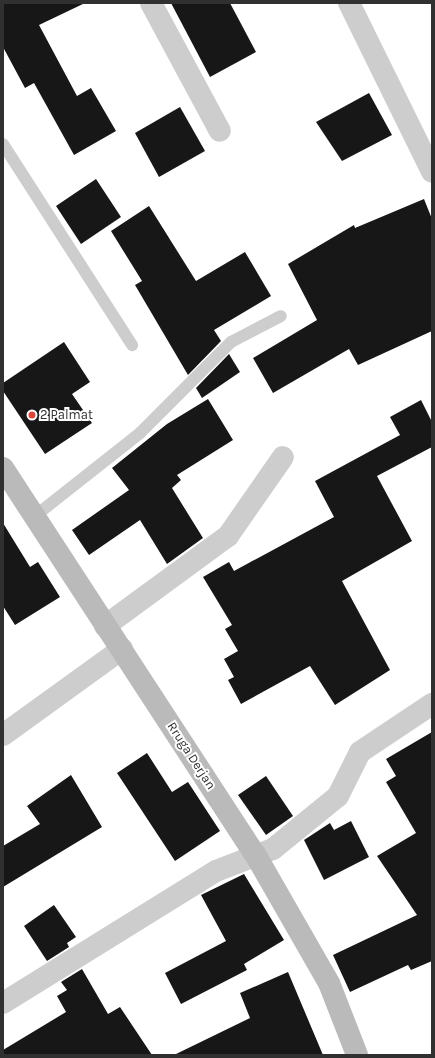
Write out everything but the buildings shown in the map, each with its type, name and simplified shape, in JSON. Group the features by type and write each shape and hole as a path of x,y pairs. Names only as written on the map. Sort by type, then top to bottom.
{"street":[{"path":"151,3 220,131"},
{"path":"349,3 432,172"},
{"path":"105,626 228,536 283,457"},
{"name":"Rruga Derjan","path":"3,468 255,854 329,983 356,1055"},
{"path":"3,735 122,649"},
{"path":"3,1003 216,871 255,854 272,849 338,796 360,752 432,704"}],"lane":[{"path":"3,144 132,345"},
{"path":"35,516 140,433 231,342 281,316"}],"place":[{"name":"2 Palmat","path":"32,415"}]}
